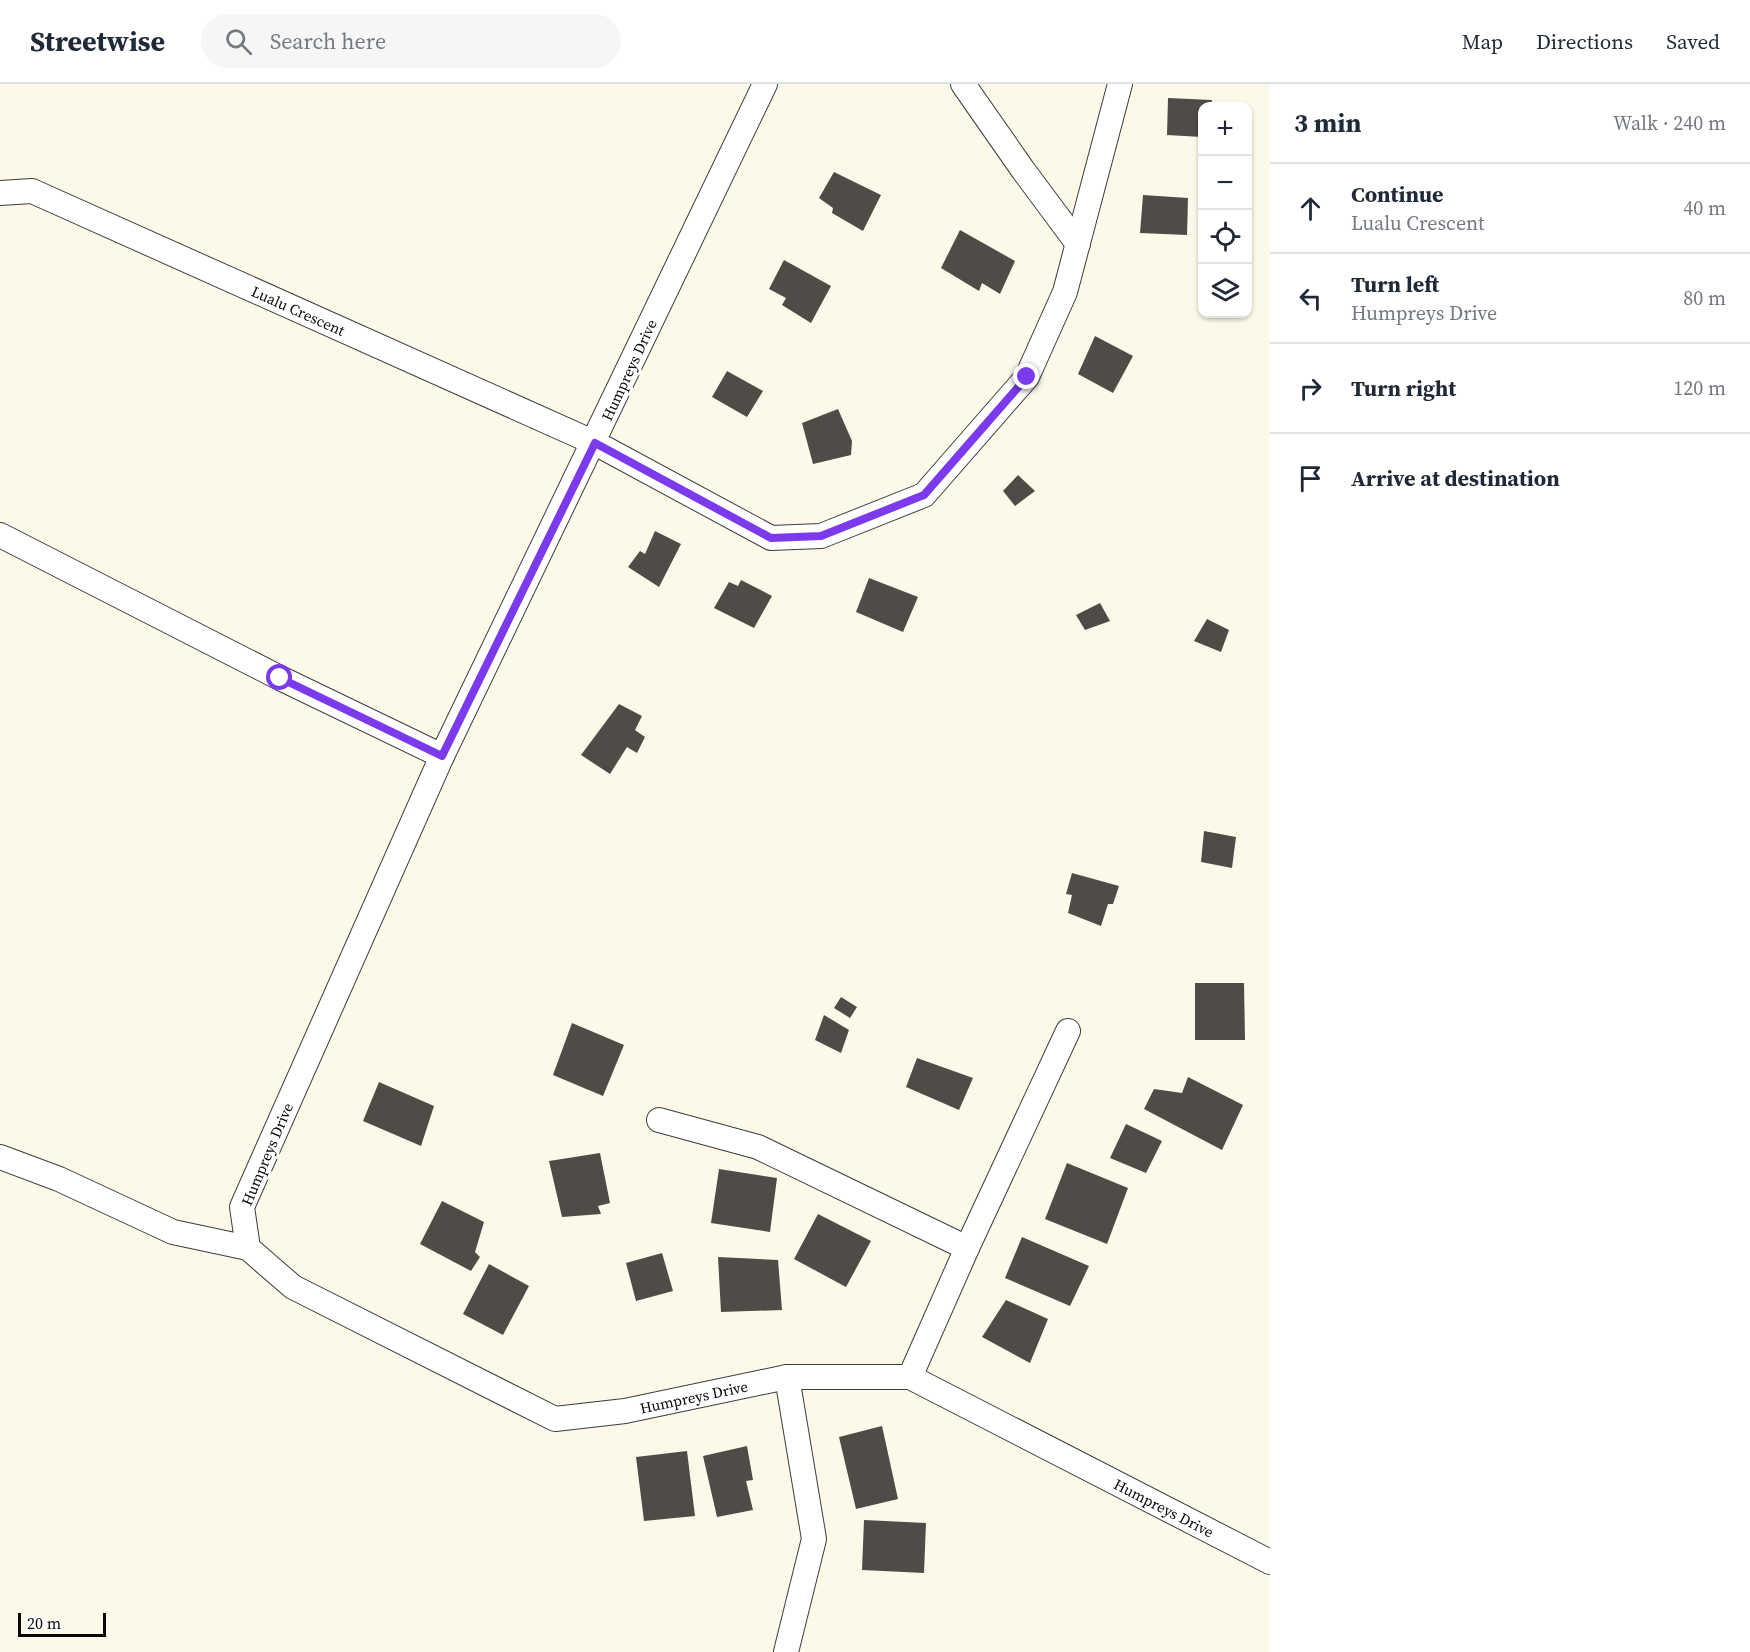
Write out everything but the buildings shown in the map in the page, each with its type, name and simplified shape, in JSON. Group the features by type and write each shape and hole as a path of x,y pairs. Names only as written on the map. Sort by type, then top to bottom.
{"street":[{"name":"Humpreys Drive","path":"765,84 595,443 442,756 242,1208 248,1248 293,1287 555,1419 625,1411 787,1377 910,1377 1270,1562"},
{"path":"963,84 1078,244"},
{"name":"Lualu Crescent","path":"0,193 32,191 595,443 771,538 821,536 924,495 1027,377 1065,292 1120,84"},
{"path":"0,535 280,678 442,756"},
{"path":"910,1377 1068,1031"},
{"path":"659,1120 758,1147 967,1248"},
{"path":"0,1157 59,1179 173,1232 248,1248"},
{"path":"786,1652 814,1539 787,1377"}],"route":[{"path":"280,678 442,756 595,443 771,538 821,536 924,495 1027,377"}]}
